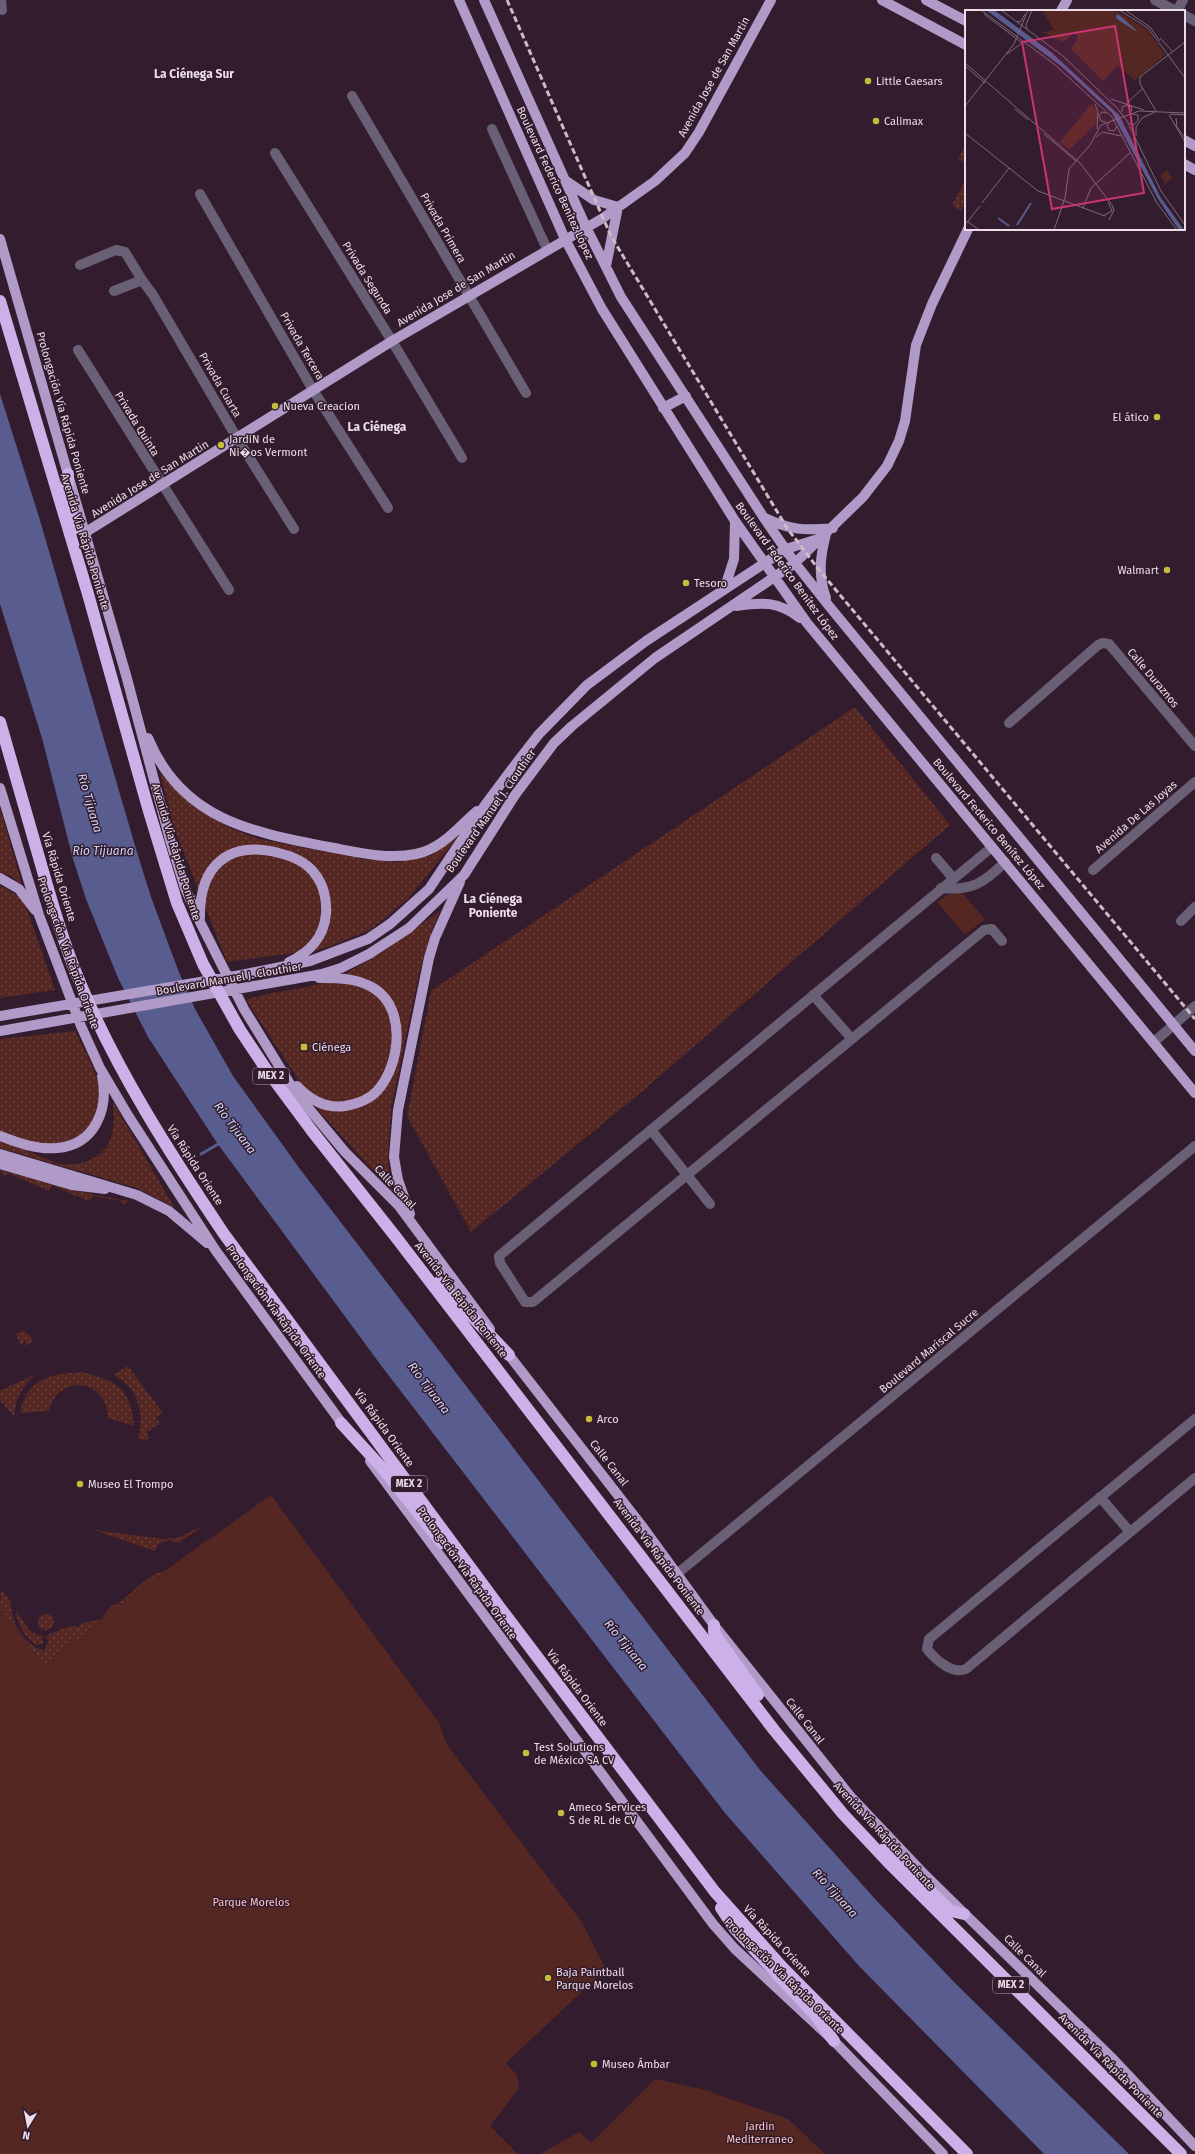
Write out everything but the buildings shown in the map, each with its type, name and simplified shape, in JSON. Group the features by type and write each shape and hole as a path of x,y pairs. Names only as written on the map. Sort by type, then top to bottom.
{"highway":[{"name":"Avenida Vía Rápida Poniente","path":"0,301 88,594 148,808 177,903 191,940 240,1030 266,1069 312,1131 395,1236 774,1730 843,1814 887,1861 1181,2154"},
{"path":"68,474 67,489 84,559 88,594"},
{"name":"Vía Rápida Oriente","path":"0,722 65,942 81,985 96,1018 132,1086 187,1179 224,1234 500,1609 715,1892 782,1967 967,2154"},
{"path":"395,1236 509,1355"},
{"path":"342,1422 406,1496 464,1570 500,1609"},
{"path":"714,1625 714,1632 718,1639 768,1710 774,1730"},
{"path":"843,1814 857,1821 951,1911 964,1914"},
{"path":"715,1892 722,1911 735,1929 816,2016 834,2041"}],"main road":[{"name":"Boulevard Federico Benítez López","path":"459,0 564,239 602,309 735,521 807,623 1195,1092"},
{"name":"Boulevard Federico Benítez López","path":"484,0 586,227 621,297 764,518 795,563 829,606 1195,1051"},
{"name":"Avenida Jose de San Martin","path":"86,532 392,341 586,227 655,181 685,153 699,132 771,0"},
{"path":"882,0 965,44"},
{"path":"926,0 965,20"},
{"path":"1062,10 1067,0"},
{"path":"1185,141 1195,146"},
{"path":"1185,165 1195,170"},
{"path":"566,181 594,200 618,207 606,266"},
{"name":"Boulevard Manuel J. Clouthier","path":"0,1033 42,1024 249,988 341,968 388,943 409,928 464,874 514,795 554,743 588,711 655,658 795,563 875,484 887,466 899,441 905,421 916,345 932,304 968,230"},
{"name":"Prolongación Vía Rápida Poniente","path":"0,239 86,532 136,710"},
{"path":"663,408 686,396"},
{"path":"764,518 787,528 826,534 821,552 820,571 823,589 829,606"},
{"path":"724,590 734,559 735,521"},
{"name":"Boulevard Manuel J. Clouthier","path":"1,1015 241,975 310,961 344,950 368,939 390,924 429,889 453,857 485,805 539,734 588,685 646,641 786,549 826,534"},
{"path":"732,607 765,602 789,610 807,623"},
{"path":"136,710 159,760 185,792 220,817 254,831 345,850 399,857 417,854 448,838 485,805"},
{"name":"Calle Canal","path":"136,710 170,840 185,888 200,922 244,1009 279,1066 313,1116 344,1152 399,1206 509,1355 678,1573 714,1625 851,1797 964,1914 1111,2057 1195,2146"},
{"name":"Prolongación Vía Rápida Oriente","path":"0,788 39,915 81,1026 100,1068 133,1123 216,1251 713,1924 735,1949 834,2041 943,2154"},
{"path":"200,922 200,901 202,888 210,872 227,856 241,850 254,849 276,852 297,860 316,874 322,886 326,907 325,919 323,929 311,948 279,967"},
{"path":"415,1228 398,1180 394,1157 398,1110 429,958 435,938 464,874"},
{"path":"0,878 18,889 39,915"},
{"path":"279,1066 304,1094 315,1102 336,1107 355,1104 371,1096 383,1084 392,1064 397,1033 389,1004 382,995 365,984 352,980 342,978 299,978"},
{"path":"0,1136 19,1143 42,1148 65,1147 78,1141 96,1125 104,1105 104,1091 100,1068"},
{"path":"0,1154 122,1190 155,1203 169,1211 216,1251"},
{"path":"0,1164 72,1185 122,1190"}],"street":[{"path":"1155,0 1175,10"},
{"path":"1178,10 1183,0"},
{"path":"1185,16 1195,21"},
{"name":"Privada Primera","path":"352,96 526,393"},
{"path":"492,130 547,249"},
{"name":"Privada Segunda","path":"275,153 392,341 462,458"},
{"name":"Privada Tercera","path":"200,194 313,390 388,508"},
{"name":"Privada Cuarta","path":"80,265 116,250 125,252 153,295 237,438 294,529"},
{"path":"114,291 142,280"},
{"name":"Privada Quinta","path":"78,350 161,486 228,590"},
{"name":"Calle Duraznos","path":"1009,723 1098,645 1103,643 1108,644 1195,746"},
{"name":"Avenida De Las Joyas","path":"1093,870 1195,782"},
{"path":"992,847 941,888 652,1131 499,1256 500,1263 525,1302 533,1302 984,930 992,929 1002,941"},
{"path":"936,858 953,878"},
{"path":"941,888 953,890 973,887 981,883 1005,862"},
{"path":"1181,921 1195,907"},
{"path":"813,995 852,1039"},
{"path":"1154,1042 1195,1006"},
{"path":"652,1131 710,1204"},
{"name":"Boulevard Mariscal Sucre","path":"678,1573 1195,1146"},
{"path":"1195,1419 929,1639 926,1645 930,1653 951,1669 957,1671 966,1669 1195,1478"},
{"path":"1100,1497 1130,1532"}],"green space":[{"path":"965,145 965,162 958,159"},
{"path":"965,181 965,203 961,211 952,205"},
{"path":"855,707 950,825 639,1094 471,1232 407,1116 431,991"},
{"path":"160,772 189,802 227,827 259,839 364,859 400,862 432,855 464,829 408,899 370,930 323,949 227,962 174,828"},
{"path":"0,808 22,885 10,875 0,873"},
{"path":"0,885 18,896 26,907 55,990 0,998"},
{"path":"950,893 962,893 985,919 965,935 937,902"},
{"path":"440,911 432,930 419,974 391,1109 388,1159 392,1191 319,1111 246,1000 263,995 315,985 331,980 380,953"},
{"path":"75,1031 94,1069 99,1085 100,1106 96,1117 89,1127 80,1135 69,1140 44,1146 28,1144 0,1135 0,1039"},
{"path":"113,1102 174,1207 137,1188 0,1148 0,1139 60,1164 72,1164 87,1161 103,1151 111,1138 114,1121"},
{"path":"0,1170 95,1195 129,1201 124,1205 121,1201 94,1196 88,1201 52,1185 49,1191 8,1173 4,1176"},
{"path":"23,1330 31,1336 33,1341 26,1346 25,1340 21,1346 16,1334"},
{"path":"128,1366 163,1413 156,1417 160,1424 146,1432 149,1437 147,1441 138,1438 141,1419 138,1401 134,1393 122,1380 113,1375"},
{"path":"82,1372 104,1379 120,1388 130,1403 134,1426 108,1418 106,1405 100,1395 91,1388 82,1385 71,1386 62,1390 54,1399 49,1411 20,1413 23,1401 28,1392 42,1380 60,1374"},
{"path":"36,1374 20,1392 16,1403 14,1416 0,1400 0,1391"},
{"name":"Parque Morelos","path":"271,1495 439,1723 447,1745 581,1921 606,1969 506,2063 517,2075 519,2088 490,2126 518,2154 0,2154 0,1607 44,1665 163,1572"},
{"path":"205,1525 178,1543 169,1540 158,1544 155,1551 94,1530 164,1539 177,1538"},
{"path":"163,1572 44,1665 0,1607 1,1590 10,1601 16,1626 30,1643 44,1651 48,1642 46,1636 69,1626 78,1627 83,1623 102,1619 113,1604 116,1605 145,1581"},
{"path":"16,1611 33,1633 42,1635 43,1644 36,1645 28,1638 20,1626"},
{"path":"46,1614 52,1616 54,1622 52,1628 46,1630 40,1628 38,1622 40,1616"},
{"name":"Jardin Mediterraneo","path":"655,2079 711,2091 788,2119 825,2154 540,2154 579,2132 591,2143"}],"water":[{"name":"Rio Tijuana","path":"0,394 39,517 151,897 178,970 195,1009 233,1076 300,1169 760,1770 876,1900 954,1982 1129,2154 1044,2154 859,1966 725,1813 383,1368 217,1143 148,1037 118,978 86,899 73,859 42,738 0,604"}],"waterway":[{"path":"201,1154 220,1143"}],"railway":[{"path":"507,0 611,236 787,528 820,571 1195,1019"}],"place":[{"name":"Little Caesars","path":"868,81"},
{"name":"Calimax","path":"876,121"},
{"name":"Nueva Creacion","path":"275,406"},
{"name":"El ático","path":"1157,417"},
{"name":"JardiN de Ni�os Vermont","path":"221,445"},
{"name":"Walmart","path":"1167,570"},
{"name":"Tesoro","path":"686,583"},
{"name":"Ciénega","path":"304,1047"},
{"name":"Arco","path":"589,1419"},
{"name":"Museo El Trompo","path":"80,1484"},
{"name":"Test Solutions de México SA CV","path":"526,1753"},
{"name":"Ameco Services S de RL de CV","path":"561,1813"},
{"name":"Baja Paintball Parque Morelos","path":"548,1978"},
{"name":"Museo Ámbar","path":"594,2064"}],"district":[{"name":"La Ciénega Sur","path":"194,74"},
{"name":"La Ciénega","path":"377,427"},
{"name":"La Ciénega Poniente","path":"493,906"}],"water label":[{"name":"Río Tijuana","path":"90,803"},
{"name":"Río Tijuana","path":"235,1128"},
{"name":"Río Tijuana","path":"429,1388"},
{"name":"Río Tijuana","path":"626,1645"},
{"name":"Río Tijuana","path":"835,1893"}]}
